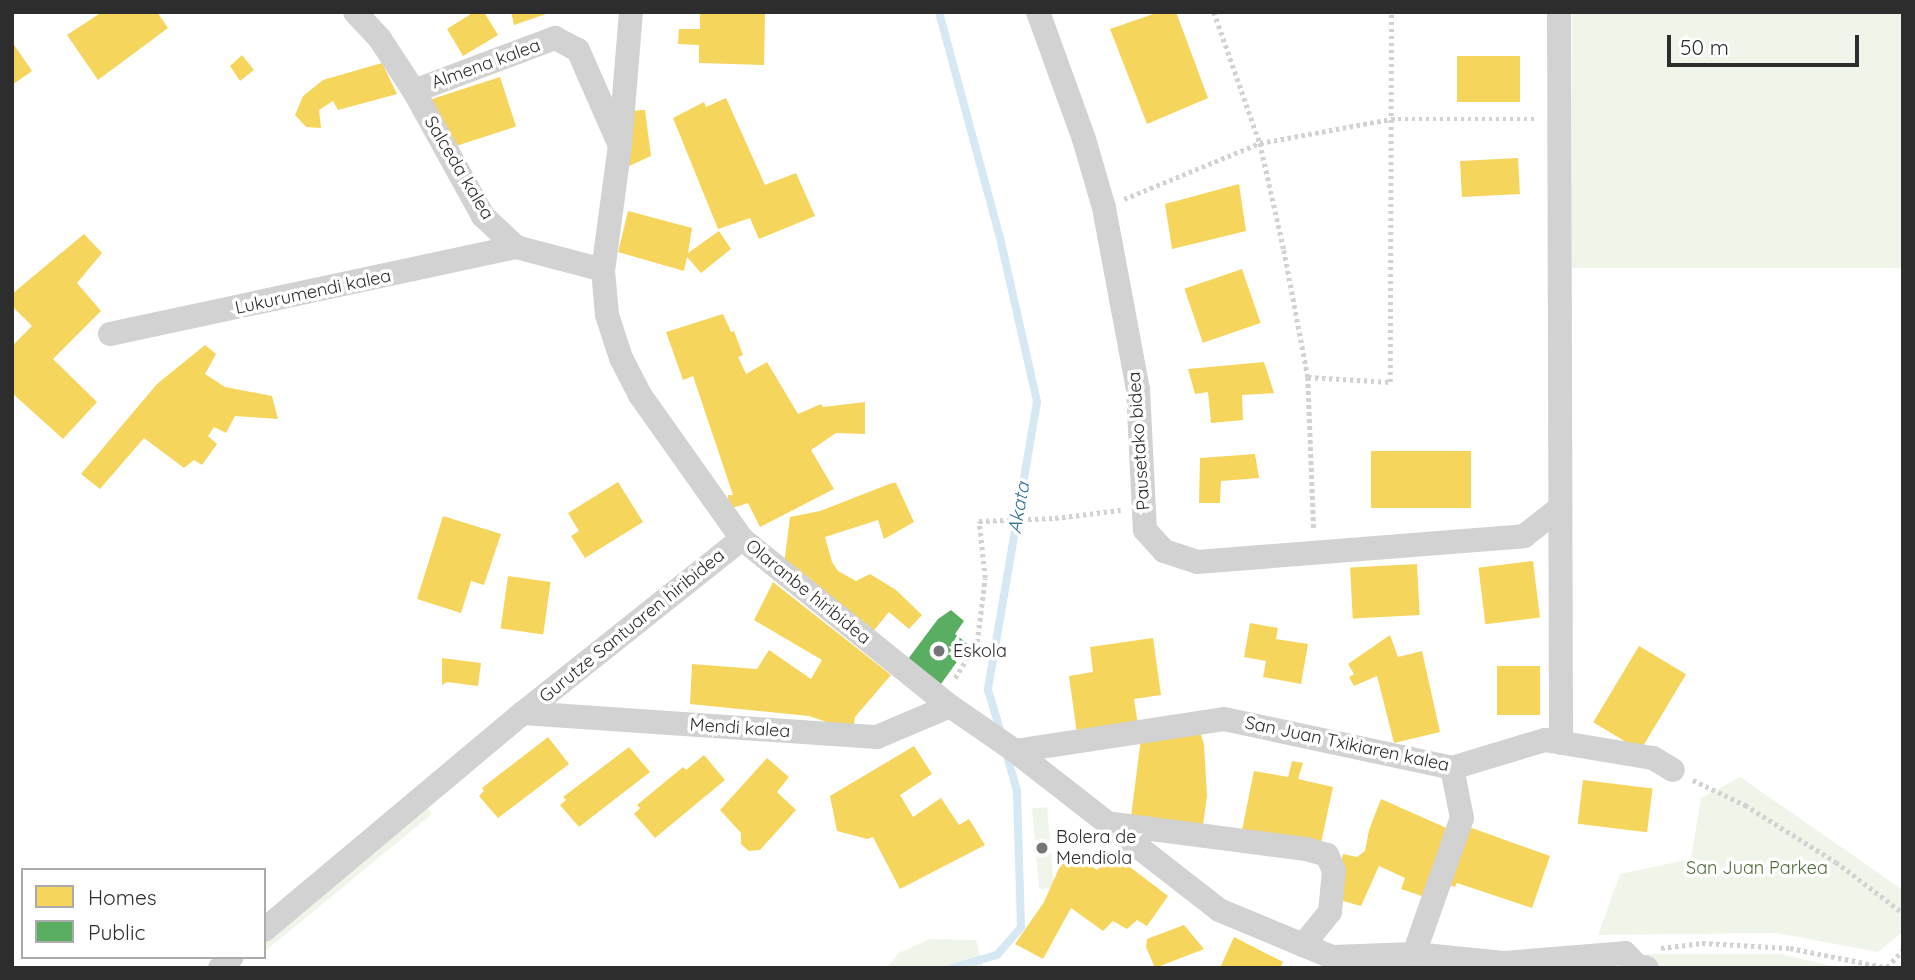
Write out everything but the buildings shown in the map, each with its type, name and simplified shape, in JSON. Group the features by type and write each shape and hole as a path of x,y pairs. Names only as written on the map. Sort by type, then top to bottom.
{"street":[{"name":"Salceda kalea","path":"355,12 380,40 414,91 483,216 516,247 603,270"},
{"name":"Olaranbe hiribidea","path":"631,12 620,145 603,270 607,315 621,358 639,394 742,539 946,703 1015,751 1219,910 1303,945 1333,962"},
{"name":"Pausetako bidea","path":"1038,12 1084,139 1104,208 1138,389 1145,530 1164,551 1197,562 1524,536 1560,508"},
{"path":"1559,12 1561,743"},
{"name":"Almena kalea","path":"414,91 555,38 578,50 620,145"},
{"name":"Lukurumendi kalea","path":"110,334 516,247"},
{"name":"Gurutze Santuaren hiribidea","path":"266,928 523,713 742,539"},
{"name":"Mendi kalea","path":"523,713 877,737 946,703"},
{"name":"San Juan Txikiaren kalea","path":"1015,751 1224,719 1452,768 1545,740 1653,758 1673,770"},
{"path":"1414,954 1462,818 1452,768"},
{"path":"1110,824 1306,849 1327,855 1334,871 1330,912 1303,945"},
{"path":"1333,962 1414,954 1505,965 1625,953 1636,965 1647,968"}],"path":[{"path":"1214,12 1261,143 1308,377 1315,553"},
{"path":"1308,377 1391,382 1391,12"},
{"path":"1104,208 1261,143 1391,119 1559,119"},
{"path":"946,703 977,642 985,578 979,521 1055,518 1144,507"},
{"path":"1673,770 1745,804 1836,862 1903,912"},
{"path":"1625,953 1702,943 1790,947 1888,967 1903,950"}],"green space":[{"path":"1572,12 1903,12 1903,268 1572,268"},
{"name":"San Juan Parkea","path":"1740,777 1903,890 1903,932 1878,952 1776,933 1598,935 1620,874 1691,859 1701,798"},
{"path":"426,806 432,814 266,950 266,939"},
{"name":"Bolera de Mendiola","path":"1047,807 1054,888 1039,889 1032,808"},
{"path":"930,939 976,940 983,968 886,968 899,953"},
{"path":"1647,954 1780,954 1841,968 1658,968 1638,964"}],"waterway":[{"name":"Akata","path":"939,12 1001,242 1037,402 988,690 1001,733"},
{"name":"Akata","path":"952,968 997,955 1021,927 1017,791 1006,752"}],"place":[{"name":"Eskola","path":"939,651"},
{"name":"Bolera de Mendiola","path":"1042,848"}]}
